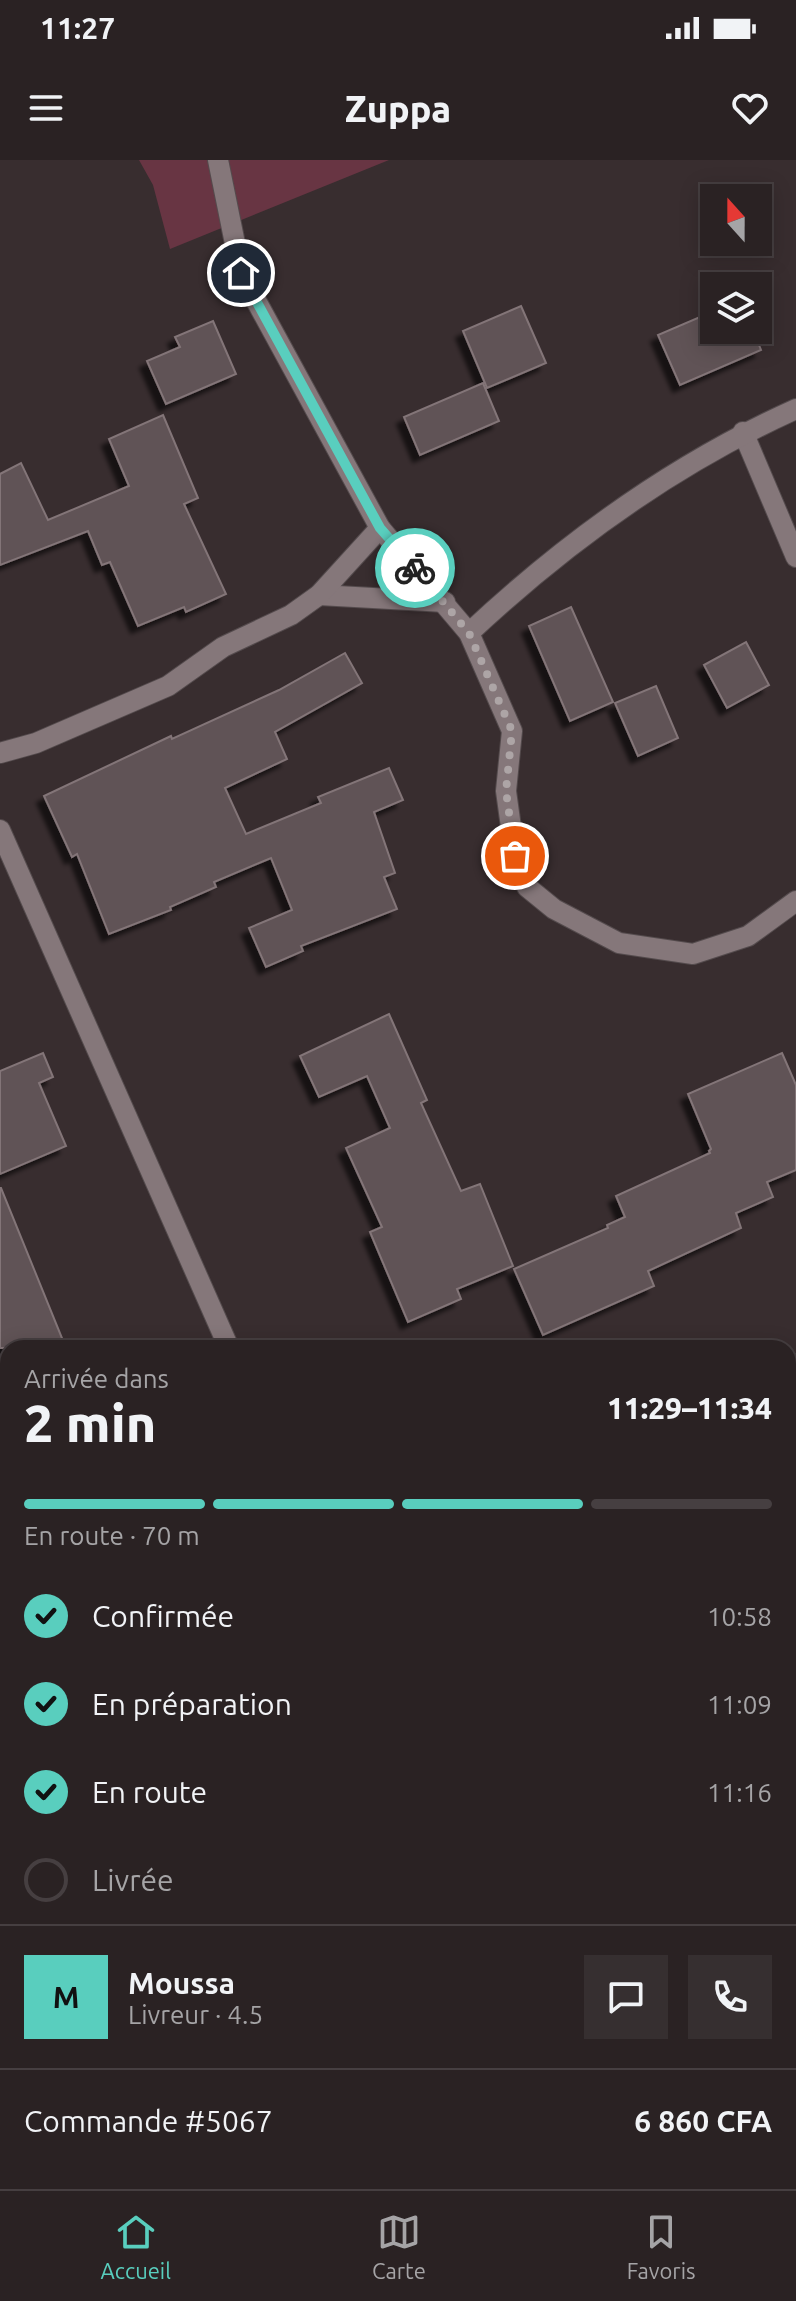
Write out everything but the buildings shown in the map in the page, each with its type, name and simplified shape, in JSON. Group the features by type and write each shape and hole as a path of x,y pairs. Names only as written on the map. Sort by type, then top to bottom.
{"street":[{"path":"218,160 241,273 380,528 469,633 512,731 506,791 515,856 527,887 554,909 619,943 693,954 748,936 796,901"},
{"path":"469,633 505,599 655,485 743,432 796,409"},
{"path":"743,432 796,557"},
{"path":"0,753 36,743 168,686 223,647 291,615 319,595 380,528"},
{"path":"319,595 445,602"},
{"path":"0,830 225,1340"}],"shaded area":[{"path":"139,160 389,160 170,249 153,185"}],"way so far":[{"path":"415,568 469,633 512,731 506,791 515,856"}],"route":[{"path":"241,273 380,528 415,568"}]}
